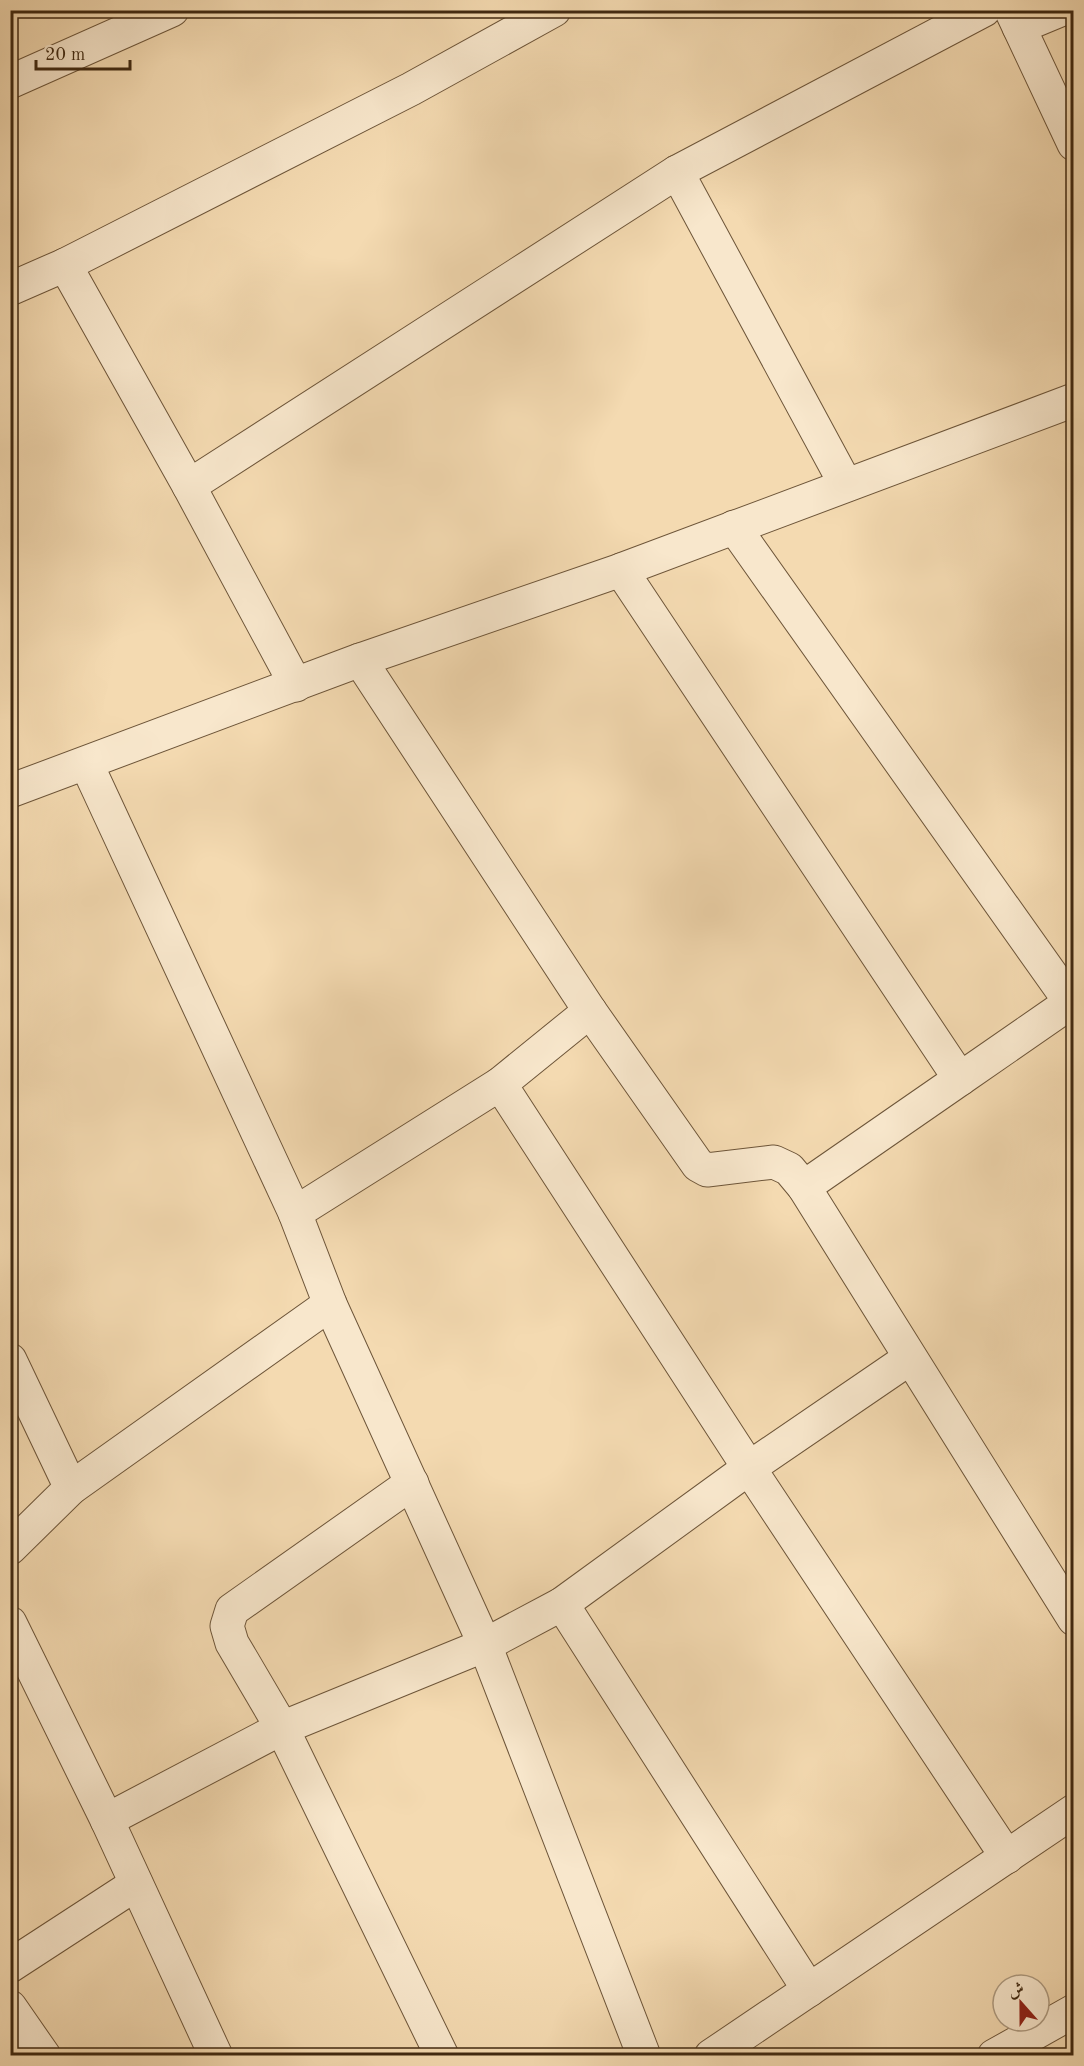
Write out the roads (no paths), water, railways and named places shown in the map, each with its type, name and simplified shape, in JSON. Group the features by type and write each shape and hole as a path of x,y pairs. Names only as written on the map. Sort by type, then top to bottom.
{"street":[{"path":"10,82 172,10"},
{"path":"10,290 64,265 411,89 554,10"},
{"path":"189,486 677,172 984,10"},
{"path":"1060,10 1015,19 1074,144"},
{"path":"677,172 846,485"},
{"path":"64,265 189,486 296,685"},
{"path":"10,791 87,765 360,660 621,570 1074,400"},
{"path":"734,527 1073,1003 804,1187"},
{"path":"621,570 960,1079"},
{"path":"360,660 590,1011 698,1165 708,1170 774,1162 789,1169 804,1187 1074,1620"},
{"path":"87,765 295,1213 330,1304 484,1645 645,2055"},
{"path":"295,1213 500,1084 590,1011"},
{"path":"500,1084 749,1468 1007,1857"},
{"path":"10,1548 71,1488 330,1304"},
{"path":"108,1820 282,1728 484,1645 562,1604 749,1468 910,1358"},
{"path":"10,1360 71,1488"},
{"path":"412,1483 232,1610 226,1626 232,1643 282,1728 442,2055"},
{"path":"562,1604 809,1990"},
{"path":"10,1623 108,1820 216,2055"},
{"path":"711,2055 1074,1811"},
{"path":"10,1966 136,1884"},
{"path":"10,2007 44,2055"},
{"path":"994,2055 1072,2018"}]}
